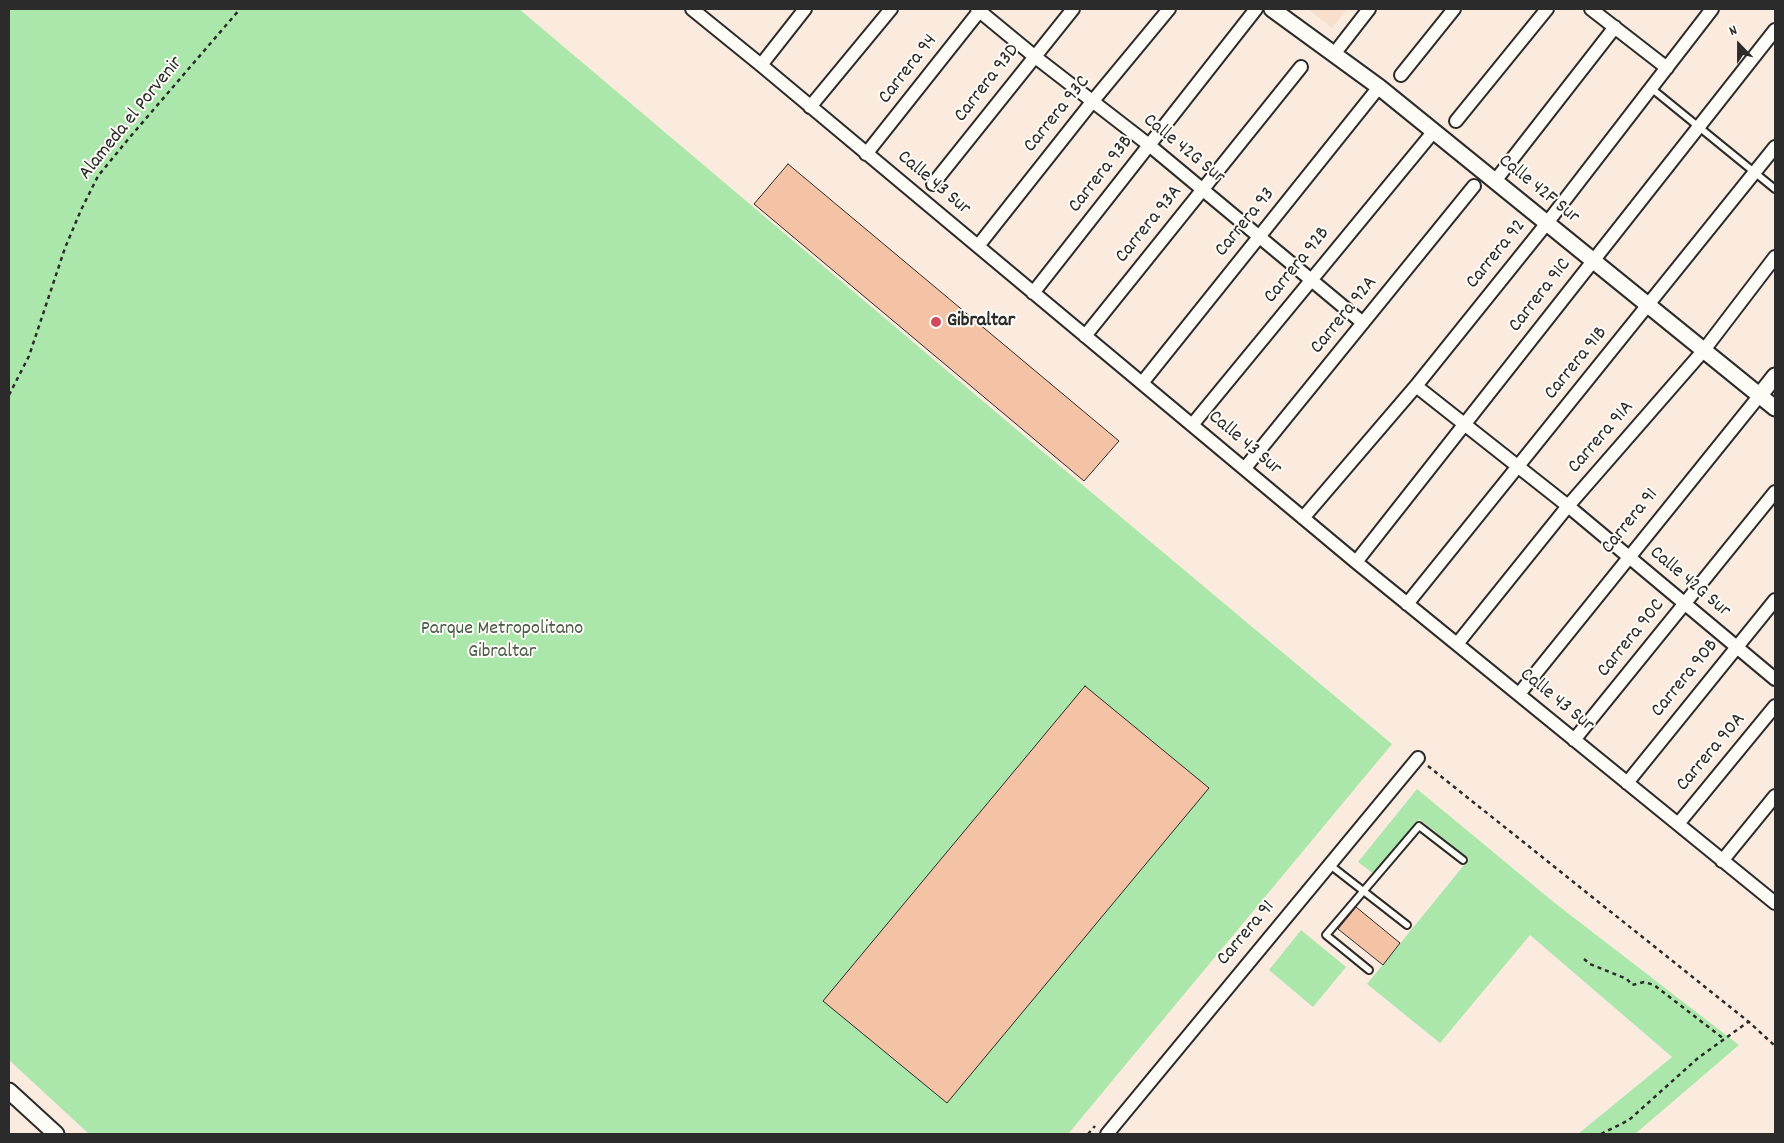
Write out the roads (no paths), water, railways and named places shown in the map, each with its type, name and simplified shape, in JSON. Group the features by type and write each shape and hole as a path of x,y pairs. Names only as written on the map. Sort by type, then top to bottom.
{"street":[{"path":"761,65 805,9"},
{"path":"810,107 892,9"},
{"name":"Carrera 93D","path":"933,184 1073,9"},
{"name":"Carrera 93C","path":"978,246 1092,102 1169,9"},
{"name":"Carrera 93B","path":"1033,293 1256,9"},
{"name":"Calle 42F Sur","path":"1272,9 1379,87 1775,408"},
{"path":"1334,54 1369,9"},
{"path":"1401,75 1454,9"},
{"path":"1456,122 1547,9"},
{"path":"1590,9 1667,68"},
{"name":"Calle 42G Sur","path":"979,10 1034,56 1149,145 1363,323"},
{"name":"Carrera 94","path":"866,154 979,10"},
{"name":"Calle 43 Sur","path":"699,11 866,154 1356,562 1775,904"},
{"name":"Carrera 92","path":"1303,518 1416,386 1547,223 1667,68 1706,11"},
{"path":"1496,181 1615,27"},
{"name":"Carrera 91C","path":"1356,562 1775,30"},
{"name":"Carrera 93A","path":"1085,336 1301,67"},
{"name":"Carrera 93","path":"1142,383 1379,87"},
{"name":"Carrera 92B","path":"1192,425 1434,131"},
{"name":"Carrera 91B","path":"1408,604 1775,147"},
{"name":"Carrera 92A","path":"1245,468 1474,186"},
{"name":"Carrera 91A","path":"1457,644 1568,506 1704,350 1775,257"},
{"name":"Carrera 91","path":"1518,694 1775,376"},
{"name":"Calle 42G Sur","path":"1416,386 1568,506 1775,678"},
{"name":"Carrera 90C","path":"1574,740 1775,492"},
{"name":"Carrera 90B","path":"1627,783 1775,600"},
{"name":"Carrera 90A","path":"1678,824 1775,706"},
{"name":"Carrera 91","path":"1107,1134 1418,758"},
{"path":"1722,861 1775,796"},
{"path":"9,1091 56,1134"}],"lane":[{"path":"1651,88 1775,189"},
{"path":"1369,970 1326,935 1419,826 1463,860"},
{"path":"1330,865 1407,925"}],"place":[{"name":"Gibraltar","path":"936,322"}],"park label":[{"name":"Parque Metropolitano Gibraltar","path":"502,642"}]}
